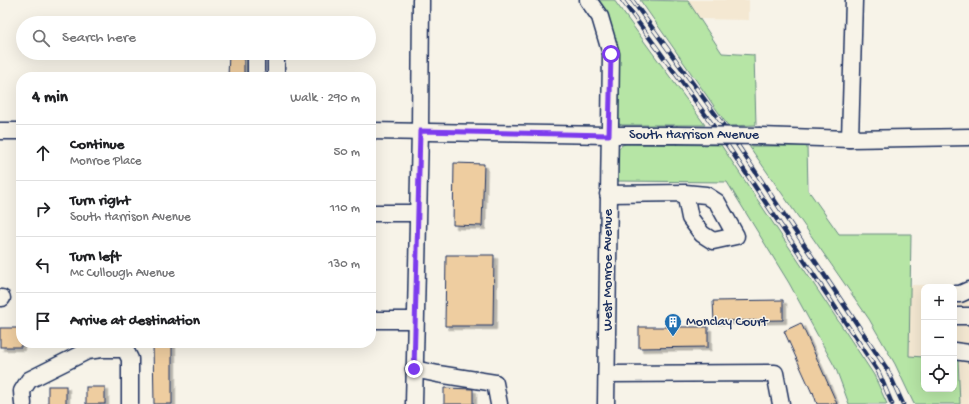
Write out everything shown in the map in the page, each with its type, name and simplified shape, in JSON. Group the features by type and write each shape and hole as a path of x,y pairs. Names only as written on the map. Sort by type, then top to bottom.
{"street":[{"path":"414,404 420,131 421,0"},
{"name":"West Monroe Avenue","path":"588,0 600,17 611,54 606,404"},
{"path":"850,139 854,0"},
{"path":"256,60 256,72"},
{"path":"276,60 276,72"},
{"path":"0,131 16,131"},
{"name":"South Harrison Avenue","path":"376,131 760,136 850,139 969,137"},
{"path":"608,194 685,193"},
{"path":"376,213 417,213"},
{"path":"957,294 969,290"},
{"path":"957,316 969,316"},
{"path":"376,320 415,320"},
{"path":"23,404 22,391 29,380 87,351 125,348 130,359 130,404"},
{"path":"957,351 969,353"},
{"path":"414,369 495,383 499,404"},
{"path":"607,374 774,373 781,404"}],"shaded area":[{"path":"674,0 749,0 749,20 699,19 688,1"},
{"path":"909,285 921,285 921,357 909,356"},
{"path":"957,286 969,286 969,404 960,404"}],"green space":[{"path":"595,0 614,0 705,125 619,124 617,120 617,47 609,22"},
{"path":"640,0 688,1 722,53 754,55 756,125 728,126"},
{"path":"622,145 721,145 874,375 887,404 849,404 836,369 789,283 727,182 617,181 618,150"},
{"path":"749,146 807,146 808,190 839,234 911,234 909,356 921,357 921,392 957,392 958,358 960,404 914,404 895,364 869,319"}],"building":[{"path":"229,60 244,60 244,72 228,72"},
{"path":"454,163 484,164 482,226 453,225"},
{"path":"446,255 494,255 493,326 445,326"},
{"name":"Monclay Court","path":"783,300 783,320 714,321 713,301"},
{"name":"Monclay Court","path":"801,323 837,404 817,404 813,392 812,393 784,331"},
{"name":"Monclay Court","path":"639,327 708,327 708,347 639,348"},
{"path":"0,328 16,328 16,347 0,347"},
{"path":"153,348 172,348 172,404 154,404"},
{"path":"48,386 66,386 66,404 48,404"},
{"path":"86,387 105,387 105,404 86,404"},
{"path":"444,388 473,389 473,404 444,404"}],"railway":[{"path":"622,0 728,146 879,373 892,404"},
{"path":"632,0 737,144 887,369 903,404"}],"place":[{"name":"Monclay Court","path":"673,337"}],"route":[{"path":"414,369 420,131 609,135 611,54"}]}
